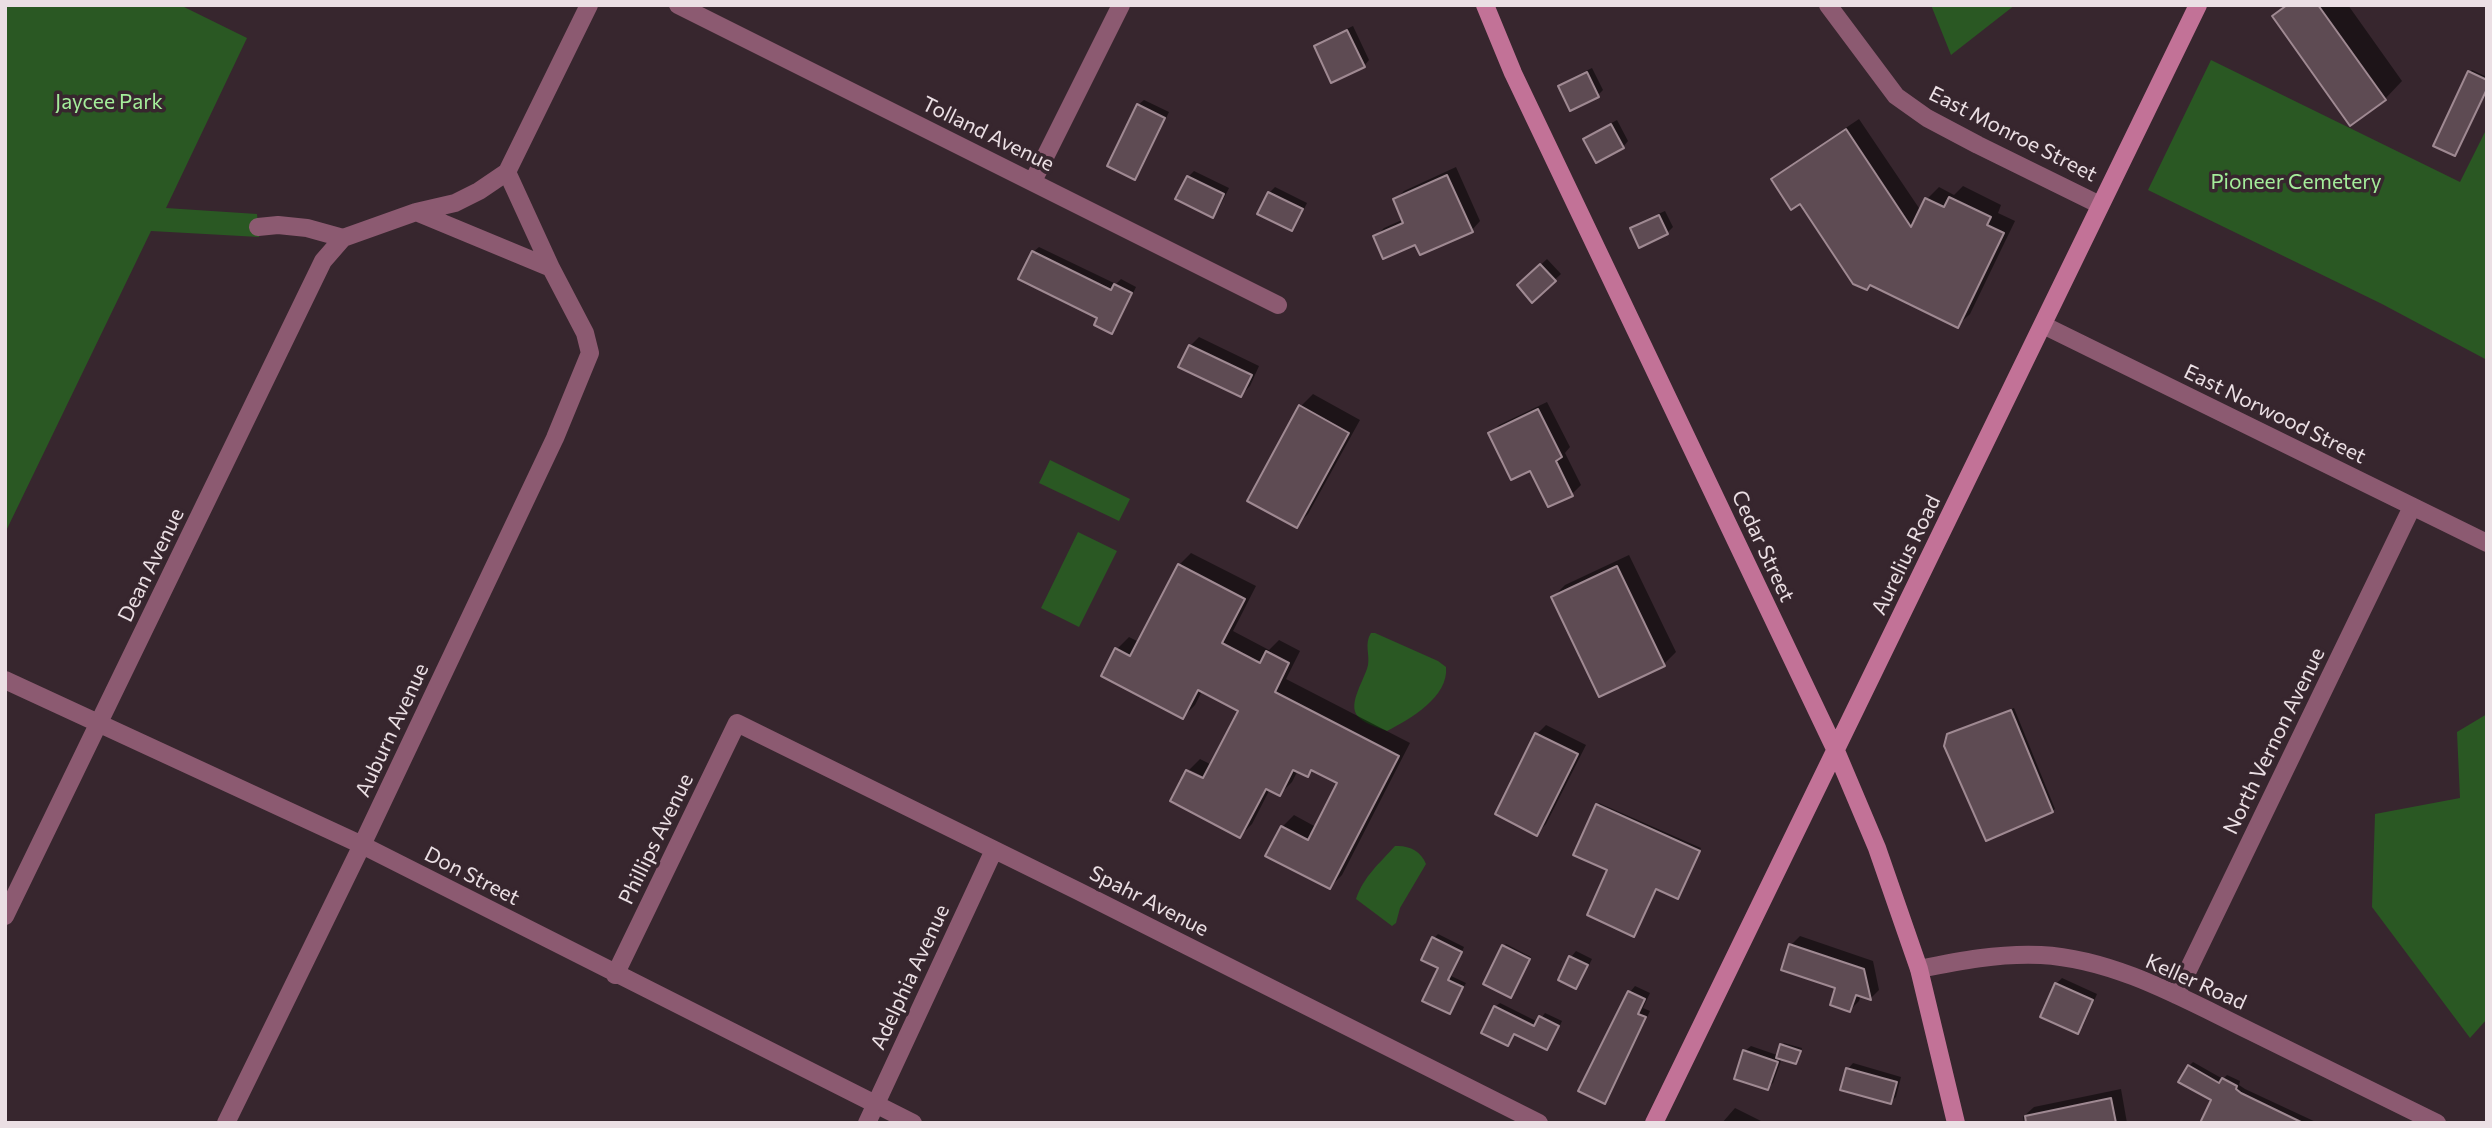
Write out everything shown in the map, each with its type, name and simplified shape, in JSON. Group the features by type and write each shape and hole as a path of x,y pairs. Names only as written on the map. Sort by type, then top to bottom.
{"street":[{"path":"258,227 307,228 343,238 416,212 455,203 479,191 507,172 589,5"},
{"name":"Tolland Avenue","path":"678,5 1278,305"},
{"path":"1033,181 1121,5"},
{"name":"Cedar Street","path":"1485,5 1513,73 1836,751 1877,848 1919,969 1956,1123"},
{"name":"East Monroe Street","path":"1828,5 1896,96 1927,118 1968,140 2100,205"},
{"name":"Aurelius Road","path":"1654,1123 2198,5"},
{"path":"507,172 551,268"},
{"path":"416,212 551,268"},
{"name":"Dean Avenue","path":"5,916 323,261 343,238"},
{"name":"Auburn Avenue","path":"226,1123 362,845 555,438 590,352 585,333 551,268"},
{"name":"East Norwood Street","path":"2043,325 2487,543"},
{"name":"North Vernon Avenue","path":"2176,995 2412,507"},
{"name":"Don Street","path":"5,680 362,845 913,1123"},
{"name":"Spahr Avenue","path":"737,723 1539,1123"},
{"name":"Phillips Avenue","path":"615,975 737,723"},
{"name":"Adelphia Avenue","path":"867,1123 994,850"},
{"name":"Keller Road","path":"1919,969 1990,956 2043,955 2097,963 2176,995 2437,1123"}],"green space":[{"name":"Jaycee Park","path":"5,5 180,5 247,38 166,208 257,214 259,237 151,231 5,533"},
{"path":"1931,5 2015,5 1951,55"},
{"name":"Pioneer Cemetery","path":"2211,60 2460,182 2487,128 2487,360 2382,304 2148,190"},
{"path":"1050,460 1130,499 1119,521 1039,483"},
{"path":"1078,532 1117,551 1079,627 1041,608"},
{"path":"1371,633 1438,661 1446,667 1445,678 1435,697 1417,713 1387,731 1360,719 1354,708 1357,692 1368,665 1368,641"},
{"path":"2487,714 2487,1019 2470,1038 2372,907 2375,814 2460,798 2457,732"},
{"path":"1395,846 1414,850 1426,864 1392,926 1356,899 1368,877"}],"building":[{"path":"2287,5 2318,5 2386,100 2350,126 2272,16"},
{"path":"1347,30 1365,67 1331,83 1314,46"},
{"path":"2468,71 2487,80 2487,89 2455,156 2433,146"},
{"path":"1587,72 1599,97 1570,111 1558,86"},
{"path":"1137,104 1165,118 1135,180 1107,166"},
{"path":"1611,124 1624,148 1596,163 1583,139"},
{"path":"1846,129 1911,227 1925,198 1944,207 1949,197 1991,217 1987,225 2004,233 1958,328 1870,285 1867,290 1853,284 1800,204 1791,210 1771,179"},
{"path":"1447,175 1473,232 1420,255 1415,245 1383,259 1373,236 1403,223 1393,199"},
{"path":"1187,176 1224,194 1213,218 1175,199"},
{"path":"1268,192 1303,209 1292,231 1257,214"},
{"path":"1659,215 1668,234 1639,248 1630,228"},
{"path":"1032,251 1111,290 1114,284 1132,293 1112,334 1094,325 1097,318 1018,279"},
{"path":"1540,264 1556,281 1532,303 1517,285"},
{"path":"1189,345 1252,375 1241,397 1178,367"},
{"path":"1299,405 1349,433 1297,528 1247,501"},
{"path":"1538,409 1562,457 1556,461 1573,496 1548,507 1530,471 1511,480 1488,433"},
{"path":"1178,564 1245,599 1222,643 1260,663 1266,651 1289,663 1275,692 1399,756 1330,889 1265,856 1281,826 1308,840 1337,783 1311,770 1308,777 1293,770 1280,796 1266,789 1240,838 1170,801 1186,770 1203,778 1238,711 1198,690 1183,719 1101,676 1115,648 1130,656"},
{"path":"1617,566 1665,666 1599,697 1551,597"},
{"path":"2011,710 2053,812 1986,841 1944,746 1947,734"},
{"path":"1535,733 1578,754 1537,836 1495,814"},
{"path":"1596,804 1700,851 1678,899 1656,889 1634,937 1587,915 1607,870 1573,855"},
{"path":"1432,937 1462,952 1448,980 1463,987 1450,1014 1422,1001 1438,968 1421,960"},
{"path":"1789,944 1864,969 1871,1000 1856,995 1850,1012 1830,1005 1835,988 1781,970"},
{"path":"1502,945 1530,959 1511,998 1483,984"},
{"path":"1569,956 1588,965 1576,989 1558,980"},
{"path":"2055,983 2093,1000 2078,1034 2040,1017"},
{"path":"1628,991 1645,999 1638,1014 1646,1017 1605,1104 1578,1091"},
{"path":"1494,1006 1534,1026 1539,1016 1559,1026 1547,1050 1514,1034 1508,1046 1481,1033"},
{"path":"1780,1044 1801,1051 1796,1064 1776,1058"},
{"path":"1743,1050 1778,1062 1768,1090 1734,1079"},
{"path":"2188,1065 2219,1083 2222,1078 2237,1086 2236,1089 2241,1093 2303,1123 2200,1123 2211,1100 2178,1082"},
{"path":"1846,1068 1897,1082 1891,1104 1840,1090"},
{"path":"2111,1098 2116,1123 2026,1123 2025,1116"}]}
